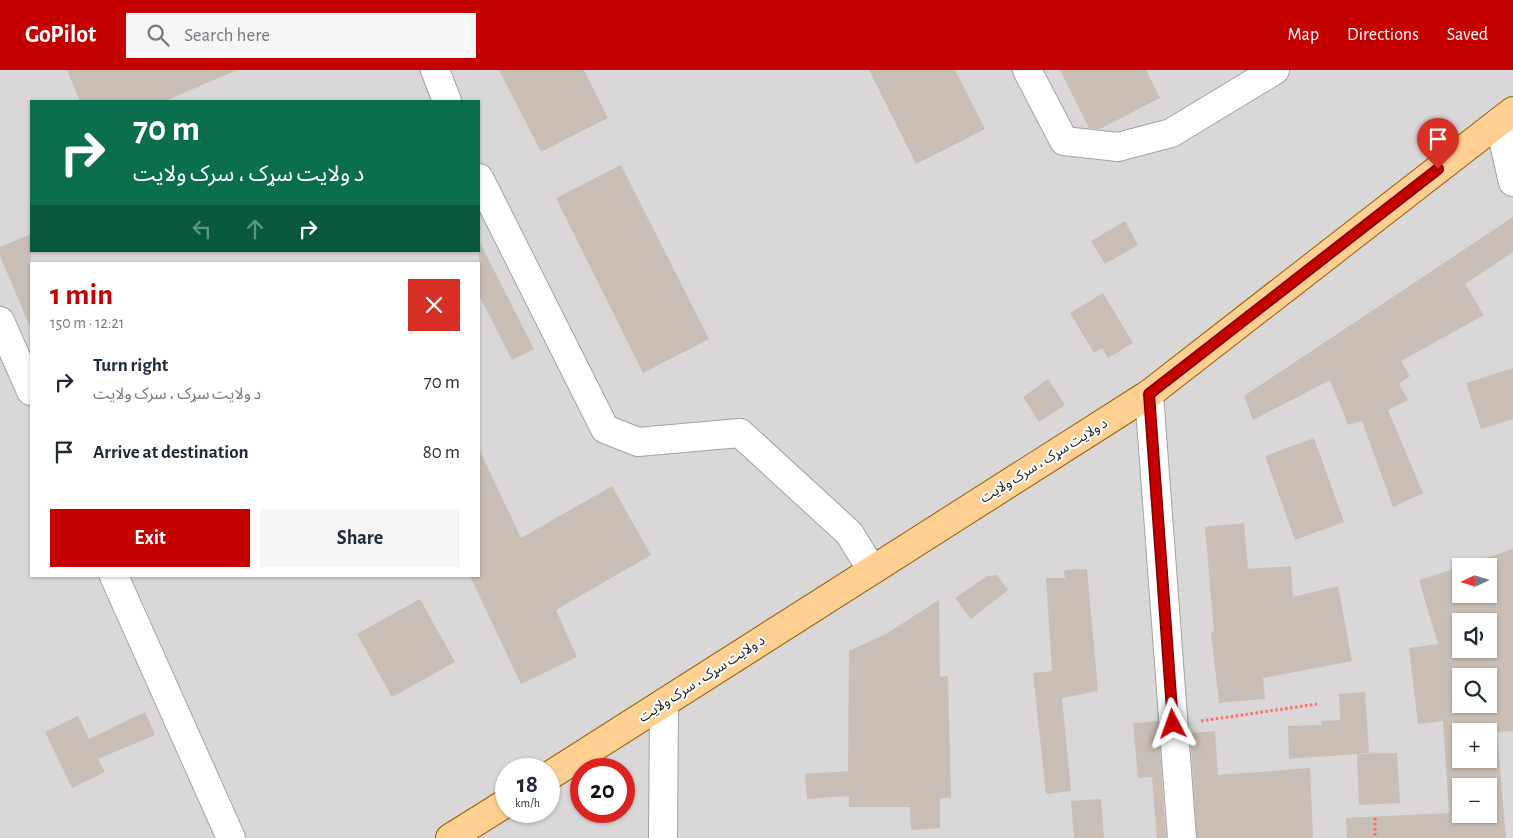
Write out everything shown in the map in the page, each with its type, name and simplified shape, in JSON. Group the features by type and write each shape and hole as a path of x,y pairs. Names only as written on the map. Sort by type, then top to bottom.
{"main road":[{"name":"د ولایت سړک ، سرک ولایت","path":"560,769 1149,394 1506,116"},
{"path":"450,838 495,809"}],"street":[{"path":"434,70 447,100"},
{"path":"1027,70 1064,141 1118,147 1171,133 1275,70"},
{"path":"1506,116 1513,182"},
{"path":"480,180 605,429 638,442 740,433 849,534 872,570"},
{"path":"0,322 30,389"},
{"path":"1149,394 1182,838"},
{"path":"114,577 231,838"},
{"path":"663,838 664,702"}],"path":[{"path":"1173,724 1317,704"},
{"path":"1375,818 1376,838"}],"shaded area":[{"path":"0,70 1513,70 1513,838 0,838"}],"building":[{"path":"67,70 237,70 167,100 80,100"},
{"path":"499,70 584,70 608,118 541,152"},
{"path":"869,70 955,70 985,129 916,164"},
{"path":"1060,70 1146,70 1160,98 1100,129 1089,128"},
{"path":"621,165 709,339 643,373 556,198"},
{"path":"1513,217 1513,252 1465,284 1484,315 1401,361 1410,376 1399,384 1408,400 1388,410 1423,493 1393,507 1362,421 1348,425 1330,380 1253,420 1244,396"},
{"path":"1125,221 1138,245 1105,264 1091,241"},
{"path":"30,234 30,327 0,256 0,247"},
{"path":"480,243 534,349 512,360 480,297"},
{"path":"1103,293 1133,343 1108,358 1102,348 1094,353 1070,313"},
{"path":"1513,368 1513,419 1481,429 1466,383"},
{"path":"1048,379 1065,405 1039,422 1023,397"},
{"path":"1314,438 1344,522 1295,540 1265,456"},
{"path":"480,451 521,538 612,486 651,555 556,610 577,657 521,684 470,577 480,577"},
{"path":"1244,523 1248,569 1291,566 1293,597 1338,586 1352,661 1263,678 1265,699 1219,703 1211,632 1214,632 1205,527"},
{"path":"1513,549 1513,731 1497,732 1506,838 1347,838 1346,818 1449,813 1443,721 1418,724 1409,648 1438,644 1419,580 1452,570 1452,603 1497,603 1498,558 1486,558"},
{"path":"1087,569 1098,691 1062,698 1071,791 1046,794 1033,673 1052,671 1046,578 1065,578 1064,570"},
{"path":"997,575 1008,590 971,619 955,598 987,576"},
{"path":"420,599 455,662 392,697 357,634"},
{"path":"939,600 940,677 948,676 951,798 940,798 940,828 911,830 910,807 849,807 849,796 807,799 805,774 848,771 849,651 886,634"},
{"path":"1365,692 1369,753 1289,759 1288,726 1322,725 1321,721 1340,720 1339,694"},
{"path":"145,712 155,735 98,759 105,772 72,788 45,732 78,716 89,739"},
{"path":"1158,721 1166,838 1157,838 1152,777 1138,778 1133,723"},
{"path":"1215,731 1218,775 1310,768 1313,838 1197,838 1190,733"},
{"path":"1397,753 1400,803 1359,805 1357,754"},
{"path":"1101,799 1104,838 1074,838 1071,801"}],"route":[{"path":"1173,724 1149,394 1438,169"}]}
